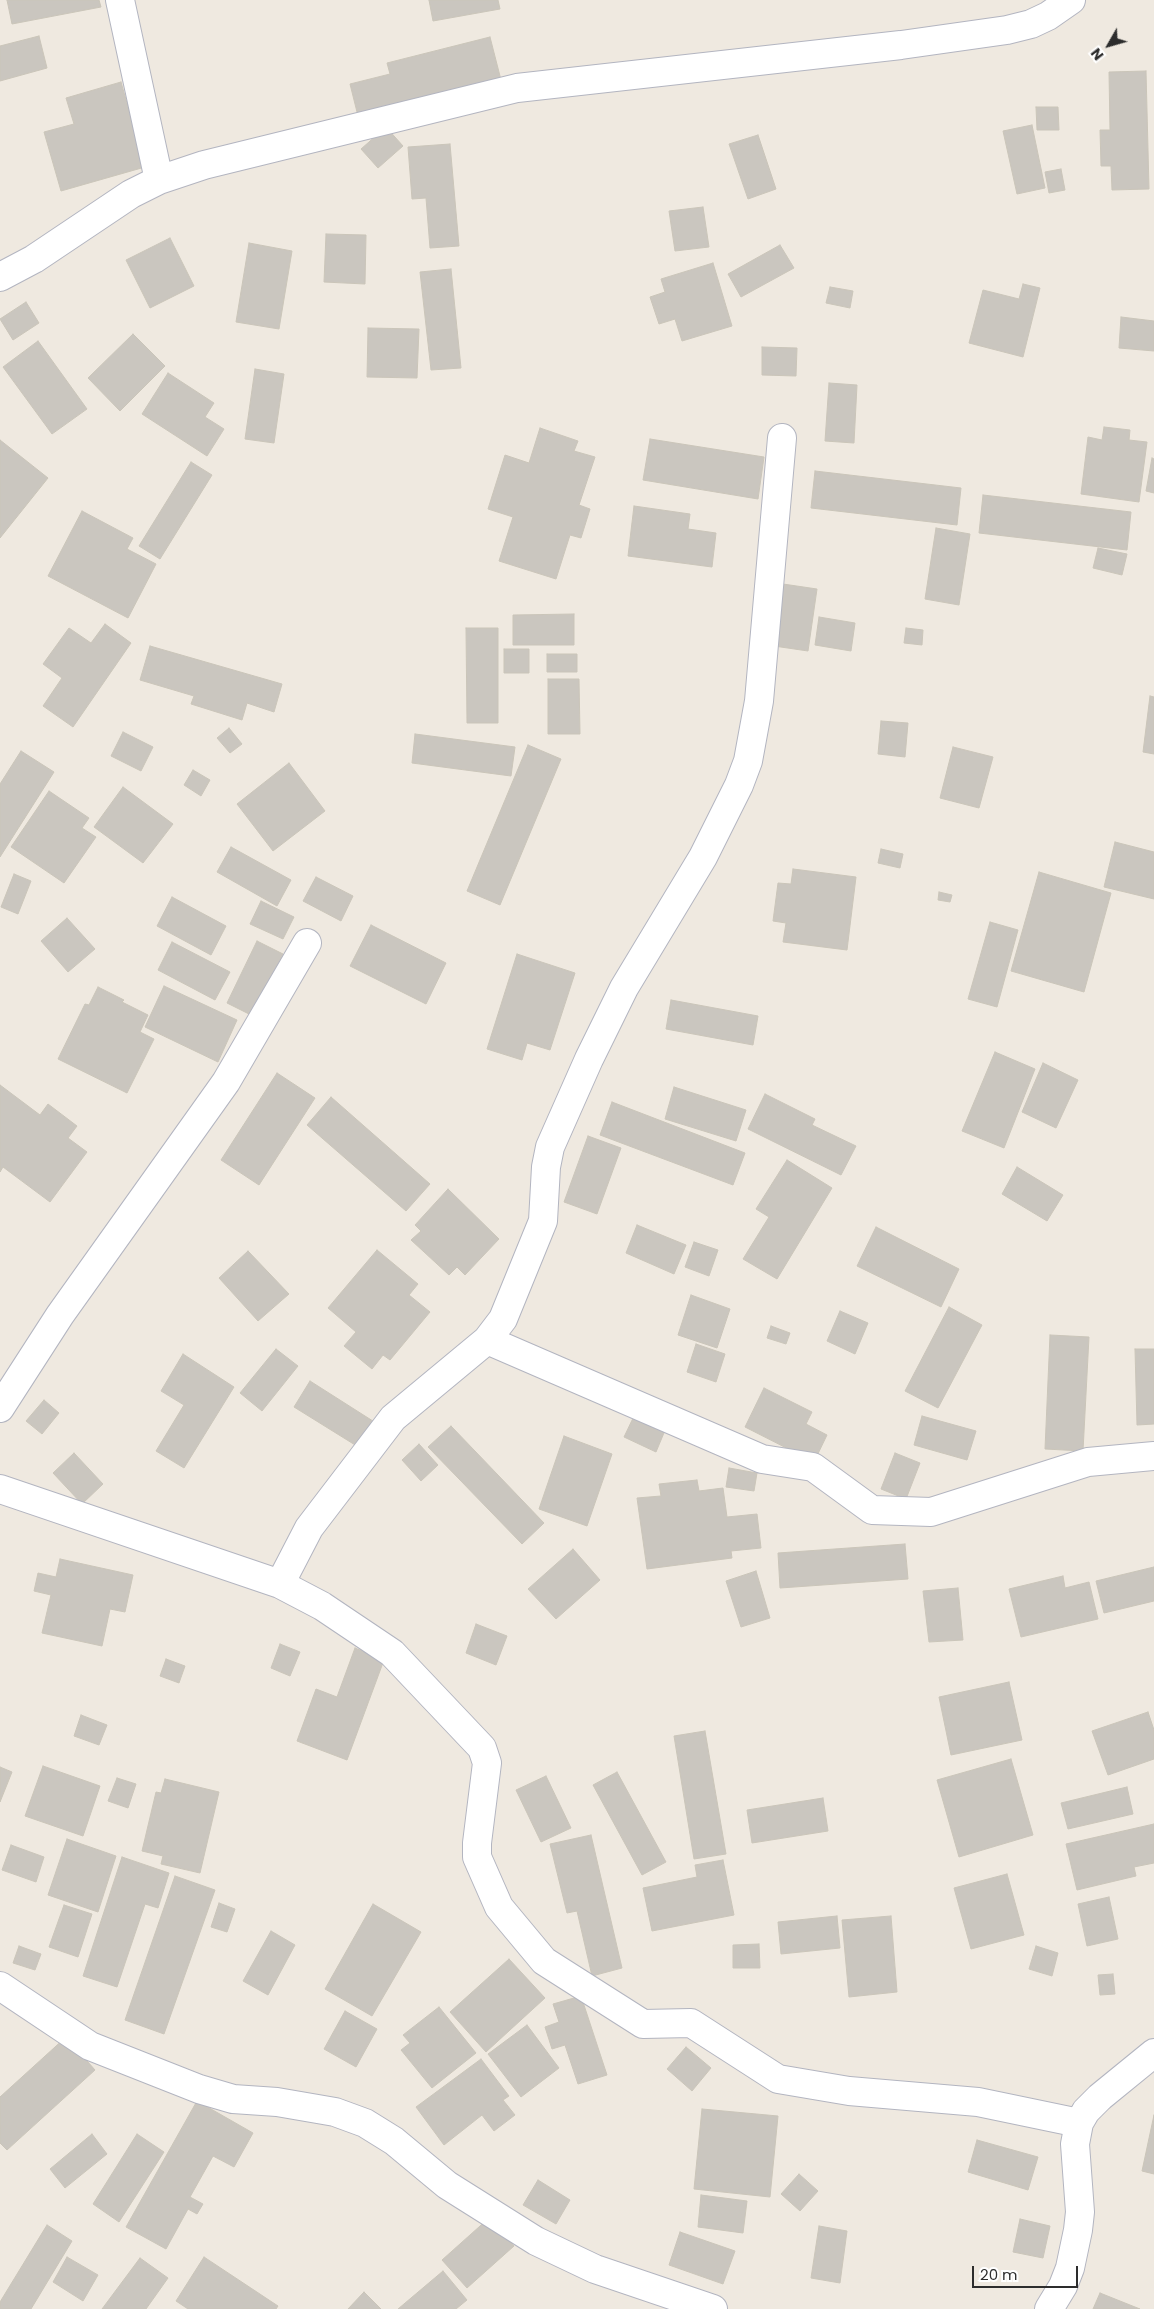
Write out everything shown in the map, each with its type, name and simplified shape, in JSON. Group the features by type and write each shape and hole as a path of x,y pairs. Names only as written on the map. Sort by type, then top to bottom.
{"street":[{"path":"120,0 159,180"},
{"path":"0,277 34,259 131,194 159,180 204,165 517,88 901,45 1007,30 1031,24 1048,16 1071,0"},
{"path":"280,1584 308,1528 393,1418 487,1340 503,1319 543,1221 546,1167 550,1147 589,1059 624,988 704,857 748,761 759,701 765,644 782,438"},
{"path":"0,1408 60,1315 226,1082 306,943"},
{"path":"487,1340 762,1459 814,1467 872,1510 931,1512 1088,1462 1154,1456"},
{"path":"0,1490 280,1584 322,1606 392,1653 482,1748 487,1763 476,1843 477,1857 499,1907 544,1961 582,1987 643,2024 691,2022 778,2079 850,2091 978,2102 1079,2123"},
{"path":"0,1986 90,2046 199,2089 233,2099 277,2102 336,2112 364,2123 394,2141 447,2185 536,2241 595,2270 713,2309"},
{"path":"1048,2309 1063,2286 1070,2268 1078,2230 1080,2212 1075,2144 1079,2123 1086,2111 1100,2097 1154,2053"}],"building":[{"path":"7,0 99,0 101,7 12,24"},
{"path":"429,0 498,0 500,9 433,21"},
{"path":"39,36 47,68 0,81 0,46"},
{"path":"490,37 501,80 358,116 350,84 390,74 387,63"},
{"path":"1146,71 1149,189 1112,190 1111,166 1101,166 1100,130 1110,130 1109,72"},
{"path":"121,82 145,167 61,191 44,132 74,124 66,98"},
{"path":"1036,107 1058,107 1059,130 1037,130"},
{"path":"1032,125 1045,188 1017,194 1003,131"},
{"path":"386,127 403,146 378,168 361,149"},
{"path":"758,135 776,189 748,199 729,144"},
{"path":"450,144 459,246 430,248 426,198 412,199 408,147"},
{"path":"1061,169 1065,190 1049,193 1045,172"},
{"path":"703,207 709,247 675,251 669,211"},
{"path":"326,234 366,235 365,284 324,282"},
{"path":"170,238 194,286 150,308 126,260"},
{"path":"249,243 292,251 279,329 236,322"},
{"path":"780,245 794,268 741,297 728,274"},
{"path":"713,263 732,326 682,341 675,319 659,324 650,297 665,292 661,279"},
{"path":"451,269 461,368 431,370 420,272"},
{"path":"1023,284 1040,288 1023,357 969,343 983,290 1019,299"},
{"path":"830,287 853,291 850,308 826,303"},
{"path":"26,302 39,323 13,340 0,319"},
{"path":"1121,317 1154,321 1154,351 1119,348"},
{"path":"368,328 419,329 417,378 367,377"},
{"path":"133,334 165,366 120,411 88,378"},
{"path":"38,341 87,409 52,434 3,367"},
{"path":"762,347 797,348 796,376 762,375"},
{"path":"255,369 284,374 274,443 245,439"},
{"path":"168,373 214,403 205,417 224,429 207,456 142,414"},
{"path":"829,383 857,385 854,443 825,441"},
{"path":"1104,427 1130,430 1129,440 1147,442 1139,502 1081,494 1088,437 1102,440"},
{"path":"540,428 578,441 574,451 595,457 579,505 590,509 581,538 570,535 556,579 499,561 513,517 488,509 505,455 529,463"},
{"path":"650,439 764,457 758,499 643,480"},
{"path":"0,440 48,478 0,538"},
{"path":"1152,458 1154,459 1154,493 1146,491"},
{"path":"191,462 212,475 160,559 139,546"},
{"path":"815,471 961,488 957,525 811,508"},
{"path":"983,495 1131,512 1127,550 979,533"},
{"path":"634,506 690,514 688,529 716,533 712,567 628,556"},
{"path":"82,511 133,538 127,549 156,564 128,618 48,576"},
{"path":"936,528 970,534 959,605 925,599"},
{"path":"1098,548 1127,554 1122,575 1093,568"},
{"path":"783,584 817,589 808,651 774,646"},
{"path":"574,614 574,645 513,645 513,615"},
{"path":"819,617 855,623 851,651 815,645"},
{"path":"105,624 131,643 73,727 43,706 62,678 43,664 69,628 91,643"},
{"path":"466,628 498,628 498,723 467,723"},
{"path":"906,628 923,630 922,645 904,643"},
{"path":"150,646 282,684 274,712 247,703 242,720 191,704 194,696 140,680"},
{"path":"504,649 529,649 529,673 504,673"},
{"path":"547,654 577,654 577,672 547,672"},
{"path":"548,679 579,679 580,734 548,734"},
{"path":"1150,696 1154,697 1154,754 1143,752"},
{"path":"881,721 908,723 905,757 878,754"},
{"path":"229,728 242,744 230,753 217,738"},
{"path":"123,732 153,747 141,771 111,756"},
{"path":"415,734 515,747 511,776 412,763"},
{"path":"528,745 561,759 500,905 467,891"},
{"path":"953,747 993,757 979,808 940,798"},
{"path":"21,751 54,772 0,857 0,784"},
{"path":"289,763 325,811 273,851 237,804"},
{"path":"193,770 210,780 201,796 184,785"},
{"path":"123,787 173,824 143,863 94,827"},
{"path":"49,791 89,818 82,828 96,837 64,883 11,847"},
{"path":"1115,842 1154,852 1154,899 1104,887"},
{"path":"231,847 291,880 277,906 217,872"},
{"path":"881,849 903,854 900,868 878,863"},
{"path":"793,869 856,877 847,950 783,942 786,923 773,921 778,883 791,884"},
{"path":"1039,872 1111,893 1084,992 1011,971"},
{"path":"14,874 31,881 18,914 1,907"},
{"path":"316,877 353,896 341,921 303,901"},
{"path":"939,892 952,895 950,902 938,900"},
{"path":"172,897 226,926 211,955 157,926"},
{"path":"261,901 294,917 283,939 250,924"},
{"path":"67,918 95,949 68,972 41,941"},
{"path":"990,922 1018,930 997,1007 968,999"},
{"path":"371,925 446,963 426,1004 350,966"},
{"path":"257,941 283,954 253,1016 227,1003"},
{"path":"172,942 230,972 215,1000 158,970"},
{"path":"517,954 575,973 550,1050 527,1043 522,1060 487,1049"},
{"path":"164,986 237,1020 218,1062 145,1027"},
{"path":"98,987 148,1015 140,1032 154,1039 127,1093 58,1059 85,1004 89,1005"},
{"path":"671,1000 758,1016 753,1045 666,1029"},
{"path":"995,1052 1035,1069 1004,1148 962,1131"},
{"path":"1043,1063 1078,1080 1056,1128 1022,1112"},
{"path":"277,1073 315,1098 259,1185 221,1160"},
{"path":"0,1085 40,1115 48,1104 77,1126 68,1138 87,1152 50,1202 3,1167 0,1172"},
{"path":"674,1087 746,1110 736,1141 665,1119"},
{"path":"765,1094 815,1119 812,1125 856,1146 841,1175 748,1129"},
{"path":"331,1097 430,1184 406,1211 307,1125"},
{"path":"612,1102 745,1153 733,1185 600,1135"},
{"path":"588,1136 621,1148 597,1214 564,1202"},
{"path":"787,1160 832,1188 777,1279 743,1259 769,1217 756,1209"},
{"path":"1017,1167 1063,1195 1047,1221 1002,1194"},
{"path":"448,1189 499,1239 465,1275 457,1267 449,1275 411,1240 421,1231 415,1225"},
{"path":"637,1225 686,1245 674,1274 626,1253"},
{"path":"876,1227 959,1269 941,1307 857,1266"},
{"path":"694,1242 718,1250 709,1276 685,1267"},
{"path":"377,1250 418,1284 409,1295 430,1312 390,1360 383,1355 372,1369 344,1346 356,1332 328,1308"},
{"path":"248,1251 289,1294 258,1321 219,1278"},
{"path":"691,1295 730,1309 717,1348 678,1335"},
{"path":"949,1307 982,1325 938,1408 905,1391"},
{"path":"840,1311 868,1323 855,1354 827,1341"},
{"path":"771,1326 790,1333 786,1344 767,1338"},
{"path":"1050,1335 1089,1337 1083,1451 1045,1449"},
{"path":"696,1344 725,1354 716,1382 687,1372"},
{"path":"276,1349 298,1366 262,1411 240,1393"},
{"path":"1135,1349 1154,1349 1154,1424 1137,1425"},
{"path":"183,1354 234,1387 184,1468 156,1451 184,1405 161,1391"},
{"path":"310,1381 376,1423 360,1448 294,1407"},
{"path":"764,1388 812,1412 806,1424 827,1435 814,1462 745,1427"},
{"path":"44,1400 59,1413 42,1434 26,1421"},
{"path":"635,1414 666,1428 656,1452 624,1437"},
{"path":"922,1416 976,1431 967,1460 914,1445"},
{"path":"451,1426 544,1523 522,1544 428,1447"},
{"path":"564,1436 612,1454 587,1526 539,1509"},
{"path":"419,1444 438,1465 421,1481 402,1460"},
{"path":"74,1453 103,1484 82,1504 53,1473"},
{"path":"895,1453 920,1463 906,1499 881,1489"},
{"path":"729,1468 757,1473 754,1491 726,1487"},
{"path":"697,1480 699,1491 723,1488 727,1517 757,1514 761,1548 731,1551 732,1558 647,1569 637,1498 661,1496 659,1484"},
{"path":"905,1544 908,1579 780,1588 778,1553"},
{"path":"573,1549 600,1580 556,1619 528,1589"},
{"path":"60,1559 133,1575 125,1612 110,1609 102,1646 42,1633 51,1595 34,1591 38,1573 56,1577"},
{"path":"1154,1567 1154,1601 1104,1613 1096,1581"},
{"path":"756,1571 770,1618 741,1627 726,1581"},
{"path":"1063,1576 1065,1588 1089,1582 1098,1619 1021,1637 1009,1589"},
{"path":"958,1588 963,1640 929,1642 923,1591"},
{"path":"476,1624 507,1636 496,1665 466,1653"},
{"path":"280,1644 300,1652 290,1676 271,1668"},
{"path":"355,1648 384,1660 347,1760 297,1741 316,1689 337,1697"},
{"path":"166,1659 185,1666 179,1683 160,1676"},
{"path":"1009,1682 1022,1740 951,1755 939,1697"},
{"path":"1148,1712 1154,1730 1154,1759 1108,1775 1092,1731"},
{"path":"81,1715 107,1725 99,1745 74,1736"},
{"path":"705,1731 726,1854 694,1859 674,1736"},
{"path":"1011,1759 1033,1835 959,1857 937,1780"},
{"path":"43,1766 100,1786 83,1836 25,1816"},
{"path":"0,1767 12,1772 0,1802"},
{"path":"617,1772 666,1862 642,1875 593,1785"},
{"path":"546,1776 571,1828 541,1842 516,1790"},
{"path":"117,1778 136,1784 128,1808 108,1801"},
{"path":"165,1779 219,1792 200,1873 161,1864 163,1856 142,1851 156,1792 161,1793"},
{"path":"1127,1787 1133,1814 1068,1829 1061,1803"},
{"path":"823,1798 828,1831 752,1843 747,1810"},
{"path":"1154,1824 1154,1863 1134,1867 1136,1876 1077,1890 1066,1844"},
{"path":"591,1835 622,1968 592,1976 577,1911 567,1913 550,1844"},
{"path":"67,1839 116,1856 98,1912 48,1895"},
{"path":"11,1845 44,1857 36,1882 2,1870"},
{"path":"122,1857 169,1873 158,1908 145,1904 117,1987 83,1976"},
{"path":"723,1860 734,1915 652,1931 643,1888 697,1877 695,1865"},
{"path":"1007,1874 1024,1935 971,1949 954,1888"},
{"path":"175,1876 215,1890 164,2034 125,2020"},
{"path":"1109,1897 1118,1939 1087,1946 1078,1904"},
{"path":"219,1903 235,1909 227,1932 211,1927"},
{"path":"373,1904 421,1932 372,2016 325,1989"},
{"path":"64,1905 92,1914 78,1957 49,1947"},
{"path":"837,1916 840,1948 781,1954 778,1922"},
{"path":"891,1916 897,1992 849,1997 842,1920"},
{"path":"271,1931 295,1945 268,1995 243,1981"},
{"path":"759,1944 760,1968 733,1968 733,1945"},
{"path":"19,1946 41,1954 35,1970 13,1963"},
{"path":"1036,1946 1058,1953 1052,1976 1029,1969"},
{"path":"509,1959 545,1998 486,2052 450,2012"},
{"path":"1113,1974 1115,1994 1100,1995 1098,1975"},
{"path":"581,1996 607,2075 578,2084 565,2045 552,2049 545,2027 559,2022 553,2004"},
{"path":"439,2007 476,2053 432,2088 401,2050 410,2043 403,2035"},
{"path":"345,2011 377,2029 356,2067 324,2049"},
{"path":"527,2025 559,2068 521,2097 488,2054"},
{"path":"66,2037 95,2070 7,2150 0,2143 0,2097"},
{"path":"686,2047 711,2068 692,2091 667,2069"},
{"path":"481,2059 509,2096 503,2100 515,2115 494,2131 482,2115 444,2145 416,2107"},
{"path":"197,2101 253,2133 234,2167 213,2156 190,2197 203,2204 197,2214 188,2209 166,2249 126,2227"},
{"path":"702,2109 778,2116 770,2197 694,2189"},
{"path":"1154,2115 1154,2174 1142,2171"},
{"path":"92,2134 107,2154 65,2188 50,2169"},
{"path":"137,2134 164,2152 119,2222 93,2204"},
{"path":"977,2140 1038,2157 1028,2190 968,2172"},
{"path":"799,2174 818,2191 800,2211 781,2194"},
{"path":"538,2180 570,2200 556,2224 523,2205"},
{"path":"701,2195 747,2201 743,2233 698,2227"},
{"path":"489,2218 514,2246 467,2288 442,2260"},
{"path":"1020,2219 1050,2226 1043,2258 1013,2252"},
{"path":"47,2225 72,2241 31,2309 0,2309 0,2302"},
{"path":"819,2226 847,2231 840,2283 811,2278"},
{"path":"680,2232 735,2251 723,2284 669,2265"},
{"path":"67,2257 98,2275 83,2301 53,2282"},
{"path":"204,2257 278,2306 276,2309 188,2309 176,2301"},
{"path":"140,2258 168,2278 146,2309 102,2309"},
{"path":"443,2271 467,2300 456,2309 398,2309"},
{"path":"364,2292 381,2309 348,2309"},
{"path":"1100,2293 1140,2309 1093,2309"}]}
